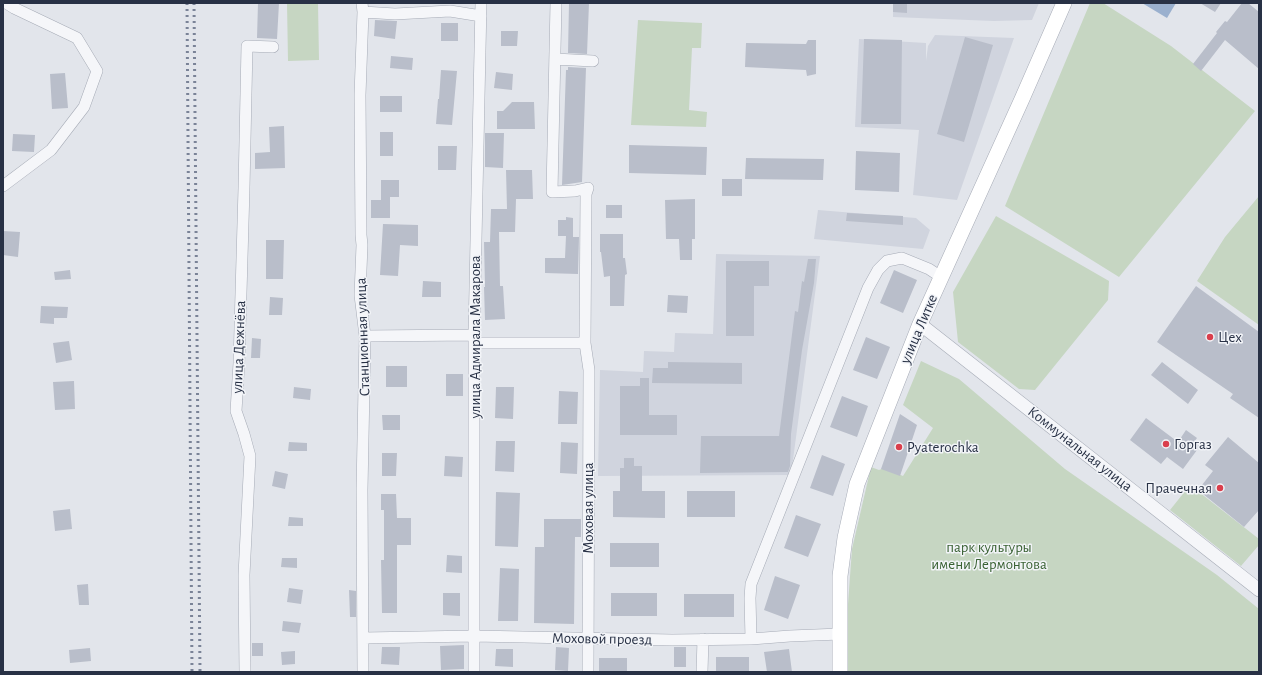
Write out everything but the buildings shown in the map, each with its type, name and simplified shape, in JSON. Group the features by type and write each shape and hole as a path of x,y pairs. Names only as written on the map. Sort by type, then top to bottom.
{"main road":[{"name":"улица Литке","path":"840,672 840,576 845,538 858,484 920,324 1064,3"}],"street":[{"path":"3,186 51,150 84,107 97,71 78,38 6,3"},
{"name":"улица Адмирала Макарова","path":"474,672 475,339 481,3"},
{"path":"556,3 555,60 593,61"},
{"path":"362,8 394,14 450,11 481,16"},
{"name":"Станционная улица","path":"362,8 360,95 362,245 360,295 365,336 362,490 363,672"},
{"name":"улица Дежнёва","path":"245,672 244,575 250,456 236,411 239,363 247,46 273,47"},
{"name":"Моховая улица","path":"555,60 552,192 575,191 588,188 586,194 585,343 589,370 588,672"},
{"path":"751,640 751,584 868,288 878,270 887,261 902,258 929,269 941,277"},
{"name":"Коммунальная улица","path":"920,324 1259,590"},
{"path":"365,336 585,343"},
{"name":"Моховой проезд","path":"364,638 474,636 751,640 790,636 840,634"},
{"path":"702,639 702,672"}],"shaded area":[{"path":"893,3 1039,3 1032,20 994,21 893,17"},
{"path":"935,35 1014,38 957,200 913,195 919,130 855,127 859,39 926,43 926,61 928,46"},
{"path":"818,210 916,218 930,230 923,249 814,239"},
{"path":"716,254 820,256 791,475 598,476 600,370 643,372 644,351 674,352 675,333 713,334"}],"green space":[{"path":"287,3 318,3 319,60 288,61"},
{"path":"1090,3 1103,3 1171,46 1255,111 1119,277 1005,206"},
{"path":"638,20 702,23 701,48 692,48 689,110 707,112 706,127 631,125"},
{"path":"1259,196 1259,325 1197,281 1225,237"},
{"path":"996,216 1109,281 1108,300 1035,390 1019,389 958,342 953,292"},
{"name":"парк культуры имени Лермонтова","path":"921,361 959,379 1065,469 1217,575 1259,609 1259,672 848,672 848,604 852,549 871,467 879,470 884,468 903,476 933,428 903,405"},
{"path":"1190,485 1259,539 1259,545 1241,566 1170,510"}],"water":[{"path":"1142,3 1176,3 1167,18"}],"railway":[{"path":"187,3 192,672"},
{"path":"194,3 200,672"}],"place":[{"name":"Цех","path":"1210,337"},
{"name":"Горгаз","path":"1166,444"},
{"name":"Pyaterochka","path":"899,447"},
{"name":"Прачечная","path":"1220,488"}]}
